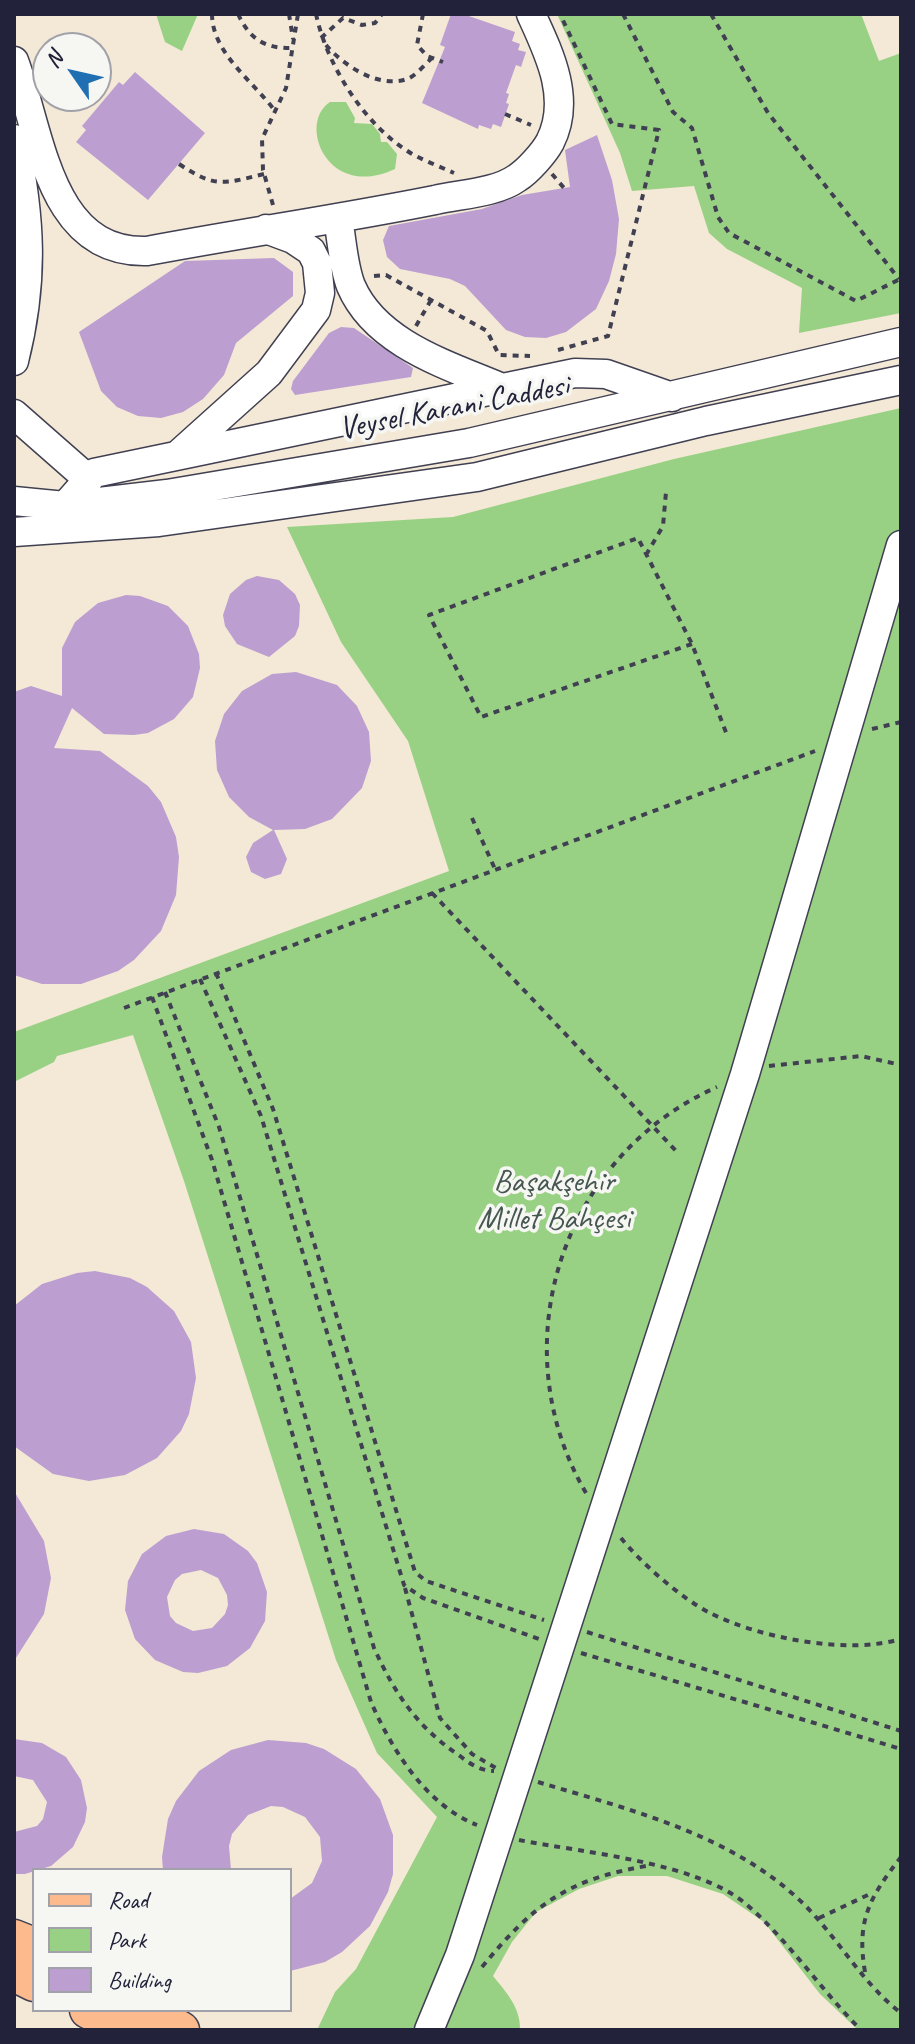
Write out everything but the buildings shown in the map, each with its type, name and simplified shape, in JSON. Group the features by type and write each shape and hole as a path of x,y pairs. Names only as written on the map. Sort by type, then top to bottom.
{"main road":[{"path":"14,1973 32,1982"},
{"path":"92,2012 129,2030"},
{"path":"150,2012 181,2030"}],"street":[{"path":"14,61 57,191 68,215 95,239 130,251 147,251 338,219 496,187 517,178 550,142 559,89 550,54 531,14"},
{"path":"14,139 23,180 31,267 25,318 14,361"},
{"path":"338,219 350,284 367,311 406,344 502,388"},
{"path":"177,455 269,373 316,310 320,293 317,263 311,251 272,228"},
{"path":"305,326 327,311 348,308 367,311"},
{"name":"Veysel Karani Caddesi","path":"14,501 65,506 167,494 469,443 673,398 901,342"},
{"path":"65,506 94,473 588,371 606,374 673,398"},
{"name":"Veysel Karani Caddesi","path":"14,532 159,522 477,477 706,421 901,380"},
{"path":"14,414 88,479"},
{"path":"429,2030 458,1959 745,1074 901,545"}],"path":[{"path":"212,14 212,30 228,58 256,84 275,111"},
{"path":"238,14 247,34 272,48 294,48"},
{"path":"289,14 294,48"},
{"path":"272,228 262,139 286,88 298,14"},
{"path":"316,14 321,38 349,91 380,126 412,154 463,177"},
{"path":"321,38 343,18 362,25 375,23 382,14"},
{"path":"423,14 417,45 432,58 443,62"},
{"path":"550,353 608,336 659,130 612,124 560,14"},
{"path":"623,14 673,112 692,128 718,217 729,233 856,301 900,280 768,113 711,14"},
{"path":"321,38 338,58 366,75 380,78 408,79 432,58"},
{"path":"505,114 528,122 539,132 532,151 564,188"},
{"path":"179,164 206,181 229,182 264,174"},
{"path":"370,269 375,278 386,275 487,331 499,355 535,357"},
{"path":"646,555 663,526 666,492"},
{"path":"692,644 481,717 429,615 638,538 692,644 727,735"},
{"path":"124,1008 846,739 901,722"},
{"path":"472,818 495,869"},
{"path":"432,892 678,1153"},
{"path":"216,973 273,1109 415,1572 426,1581 563,1636 901,1749"},
{"path":"165,992 219,1127 374,1648 393,1691 436,1741 474,1766 501,1771 472,1754 440,1718 404,1585 261,1116 200,979"},
{"path":"152,997 212,1160 371,1702 393,1746 434,1798 470,1822 499,1834 693,1874 744,1903 861,2030"},
{"path":"652,1125 697,1095 763,1067 861,1056 901,1065"},
{"path":"404,1585 423,1598 901,1731"},
{"path":"518,1776 663,1820 732,1852 793,1893 901,2013"},
{"path":"866,1974 860,1945 864,1920 874,1892 901,1857"},
{"path":"458,1959 481,1968 527,1916 557,1893 592,1877 648,1866"},
{"path":"818,1918 874,1892"}],"green space":[{"path":"156,14 198,14 182,51 165,42"},
{"path":"557,14 861,14 879,61 901,53 901,313 799,333 802,288 727,249 709,233 694,186 632,191 620,153"},
{"path":"330,102 346,102 355,118 354,123 372,124 380,134 381,142 387,142 397,154 395,169 371,176 352,175 336,167 318,141 317,126 321,112"},
{"name":"Başakşehir Millet Bahçesi","path":"901,408 901,2030 858,2030 820,1994 764,1922 723,1894 667,1876 618,1876 579,1889 536,1912 512,1942 493,1976 515,2007 520,2030 317,2030 335,1992 356,1969 437,1817 377,1753 336,1660 184,1181 133,1035 57,1056 54,1062 14,1082 14,1032 449,871 408,741 341,642 287,527 453,517 674,459"}]}
